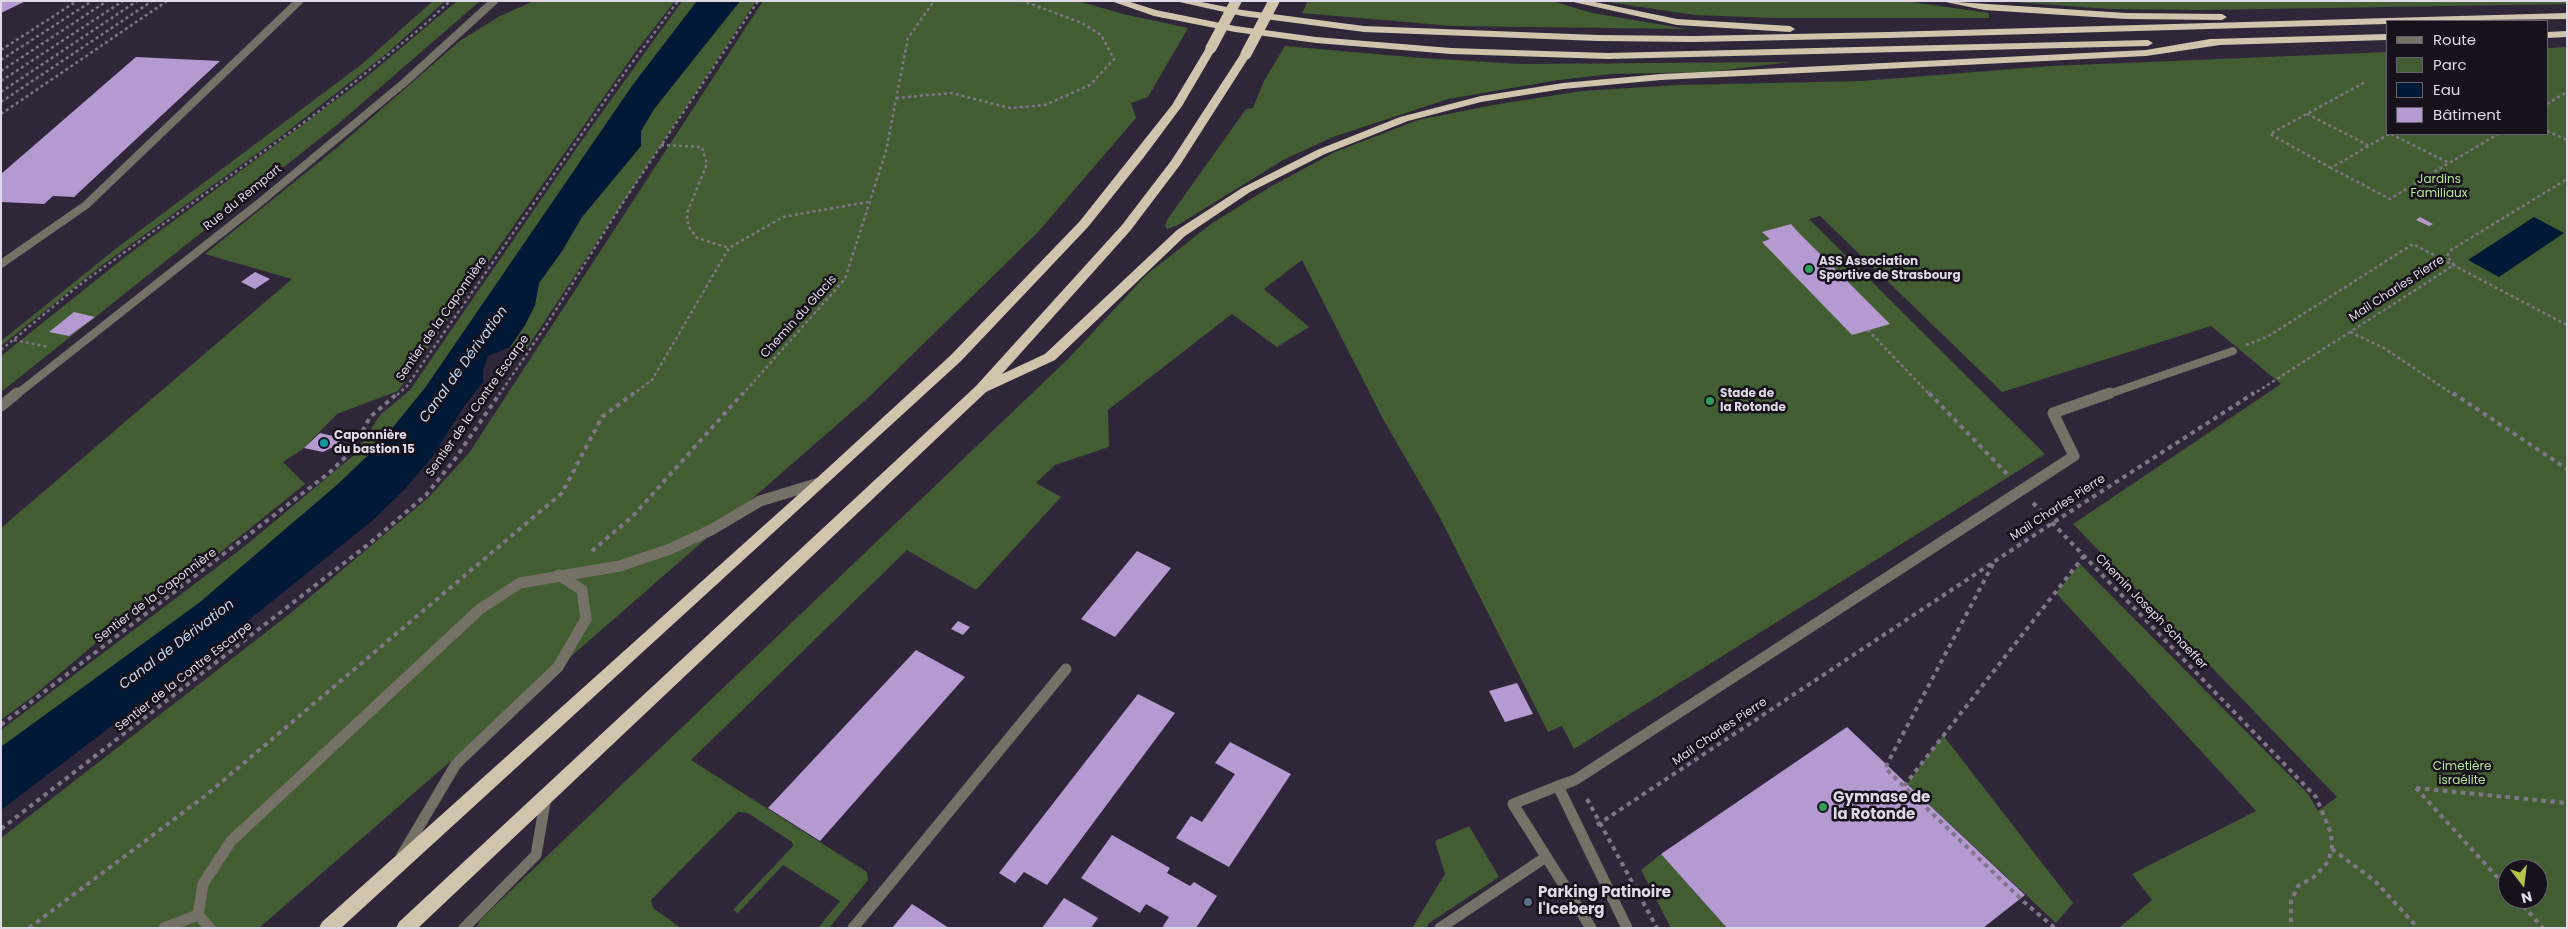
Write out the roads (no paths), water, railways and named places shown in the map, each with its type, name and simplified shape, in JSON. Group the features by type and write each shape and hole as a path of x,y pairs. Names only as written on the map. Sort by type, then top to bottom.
{"highway":[{"path":"1116,1 1154,13 1235,29 1316,40 1460,52 1618,56 2386,37"},
{"path":"1180,1 1242,13 1354,28 1454,34 1694,39 1888,36 2386,21"},
{"path":"328,928 823,482 956,358 1084,224 1177,106 1236,1"},
{"path":"405,928 547,793 981,389 1126,228 1176,164 1246,54 1274,1"},
{"path":"1574,1 1676,22 1888,36"},
{"path":"1946,1 1984,7 2126,16 2423,20 2567,16"},
{"path":"2548,34 2567,34"},
{"path":"981,389 1050,357 1181,234 1246,190 1321,152 1404,119 1481,100 1592,83 1661,77 2146,53 2219,42"}],"street":[{"path":"1,264 86,205 299,1"},
{"name":"Rue du Rempart","path":"1,406 258,204 405,82 494,1"},
{"path":"1591,928 1513,804 1575,780 2020,489 2074,456 2053,413 2233,351"},
{"path":"198,915 203,884 230,841 480,609 520,583 620,566 670,549 711,530 760,501 823,482"},
{"path":"393,871 456,764 558,667 586,619 582,590 559,575"},
{"path":"853,928 1066,669"},
{"path":"1558,786 1627,928"},
{"path":"464,928 536,855 547,793"},
{"path":"1440,928 1546,857"},
{"path":"164,928 198,915"},
{"path":"198,915 210,928"}],"water":[{"name":"Canal de Dérivation","path":"697,1 740,1 654,109 641,131 641,146 582,217 562,251 539,283 535,305 525,325 510,347 488,356 483,370 483,382 463,408 433,456 404,490 372,521 209,652 1,810 1,747 199,603 337,485 377,447 425,388 632,86"},
{"path":"2534,217 2564,233 2499,277 2468,260"}],"place":[{"name":"ASS Association Sportive de Strasbourg","path":"1809,269"},
{"name":"Stade de la Rotonde","path":"1710,401"},
{"name":"Caponnière du bastion 15","path":"324,443"},
{"name":"Gymnase de la Rotonde","path":"1823,807"},
{"name":"Parking Patinoire l'Iceberg","path":"1528,902"}],"park label":[{"name":"Jardins Familiaux","path":"2439,187"},
{"name":"Cimetière israélite","path":"2462,774"}]}
